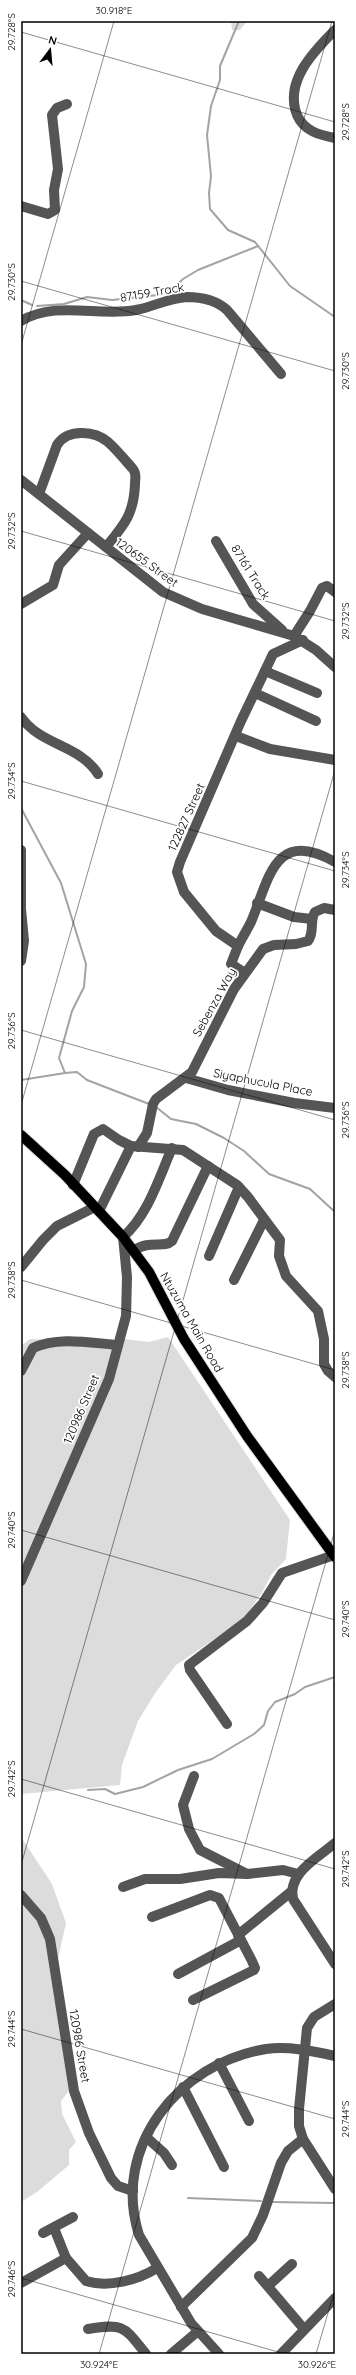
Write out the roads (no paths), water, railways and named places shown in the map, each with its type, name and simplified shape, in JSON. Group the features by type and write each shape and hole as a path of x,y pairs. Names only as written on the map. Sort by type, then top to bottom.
{"main road":[{"name":"Ntuzuma Main Road","path":"21,1135 74,1185 123,1237 133,1250 149,1272 184,1339 247,1436 334,1556"}],"street":[{"path":"335,30 308,60 295,85 293,98 299,120 305,127 313,132 335,138"},
{"path":"21,206 44,214 50,214 55,211 54,190 58,169 52,115 57,108 67,104"},
{"name":"87159 Track","path":"21,321 37,312 65,310 101,312 135,310 167,300 186,297 201,298 218,304 227,310 281,374"},
{"path":"39,494 57,445 63,438 75,433 82,433 108,442 136,474 135,497 130,514 124,525 106,547"},
{"name":"120655 Street","path":"21,480 150,582 176,599 202,609 299,638 335,668"},
{"path":"21,604 52,585 57,576 59,565 88,533"},
{"name":"87161 Track","path":"216,541 253,604 283,632"},
{"path":"299,638 322,588 327,586 335,592"},
{"name":"122827 Street","path":"238,946 216,931 184,892 178,872 180,862 265,671 276,652 299,638"},
{"path":"265,671 317,694"},
{"path":"255,693 316,722"},
{"path":"21,717 35,733 87,760 98,774"},
{"path":"236,736 270,749 335,760"},
{"path":"21,850 21,908 24,941 21,961"},
{"path":"245,973 231,964 238,946 251,921 269,873 285,855 300,851 309,852 335,862"},
{"path":"257,903 294,917 312,919 315,912 319,909 335,910"},
{"name":"Sebenza Way","path":"97,1209 135,1146 147,1133 153,1104 156,1099 186,1078 192,1072 218,1019 245,973 263,949 268,946 296,944 308,941 312,933 312,919"},
{"name":"Siyaphucula Place","path":"186,1078 228,1090 294,1103 335,1108"},
{"path":"74,1185 97,1131 103,1128 119,1140 135,1146 183,1150 239,1188 248,1196 280,1240 279,1256 286,1276 318,1311 324,1340 324,1364 331,1374"},
{"path":"123,1237 135,1225 148,1204 172,1148"},
{"path":"133,1250 145,1244 164,1245 172,1242 208,1166"},
{"path":"209,1256 239,1188"},
{"path":"21,1267 43,1240 57,1226 97,1209"},
{"path":"234,1280 264,1220"},
{"name":"120986 Street","path":"21,1581 109,1379 124,1325 126,1306 123,1237"},
{"path":"21,1371 33,1348 44,1343 62,1341 118,1344"},
{"path":"227,1724 190,1670 189,1665 247,1621 263,1603 282,1573 334,1556"},
{"path":"194,1776 183,1805 184,1816 197,1846 212,1857 227,1862 247,1874"},
{"path":"335,1843 298,1874 292,1892 293,1899 335,1964"},
{"path":"123,1886 145,1879 180,1879 219,1873 247,1874 283,1870 298,1874"},
{"path":"178,1974 239,1938 292,1892"},
{"name":"120986 Street","path":"21,1895 41,1918 50,1939 72,2082 89,2133 112,2181 121,2188 133,2191"},
{"path":"152,1917 210,1895 222,1900 239,1938 255,1966 254,1970 193,2000"},
{"path":"335,2004 314,2017 305,2034 298,2118 303,2139 335,2189"},
{"path":"220,2354 197,2332 180,2307 139,2235 134,2222 133,2191 137,2162 146,2137 159,2114 183,2087 219,2063 267,2049 304,2051 335,2056"},
{"path":"219,2063 249,2121"},
{"path":"183,2087 224,2167"},
{"path":"146,2137 164,2153 172,2165"},
{"path":"180,2307 252,2238 263,2215 280,2163 288,2151 303,2139"},
{"path":"43,2234 73,2217"},
{"path":"54,2228 66,2258 83,2279 92,2283 133,2279 145,2276 157,2268"},
{"path":"21,2283 66,2258"},
{"path":"268,2286 292,2264"},
{"path":"258,2276 304,2329"},
{"path":"281,2354 335,2298"},
{"path":"88,2330 108,2326 123,2328 146,2354"},
{"path":"171,2354 197,2332"}],"waterway":[{"path":"239,21 220,66 220,80 211,106 207,135 211,176 209,193 210,209 228,230 255,242 290,286 335,317"},
{"path":"37,306 64,304 87,297 112,300 158,295 170,291 183,279 198,270 258,246"},
{"path":"21,300 32,305"},
{"path":"21,808 61,883 86,964 84,987 72,1011 59,1058 65,1073 77,1072 87,1080 149,1104"},
{"path":"21,1080 65,1073"},
{"path":"156,1107 171,1119 196,1124 224,1138 244,1151 269,1174 310,1189 335,1212"},
{"path":"88,1790 105,1789 115,1794 143,1787 178,1770 212,1759 254,1734 264,1725 268,1711 275,1702 295,1694 305,1687 335,1677"},
{"path":"188,2198 261,2201"},
{"path":"272,2202 335,2203"}]}
